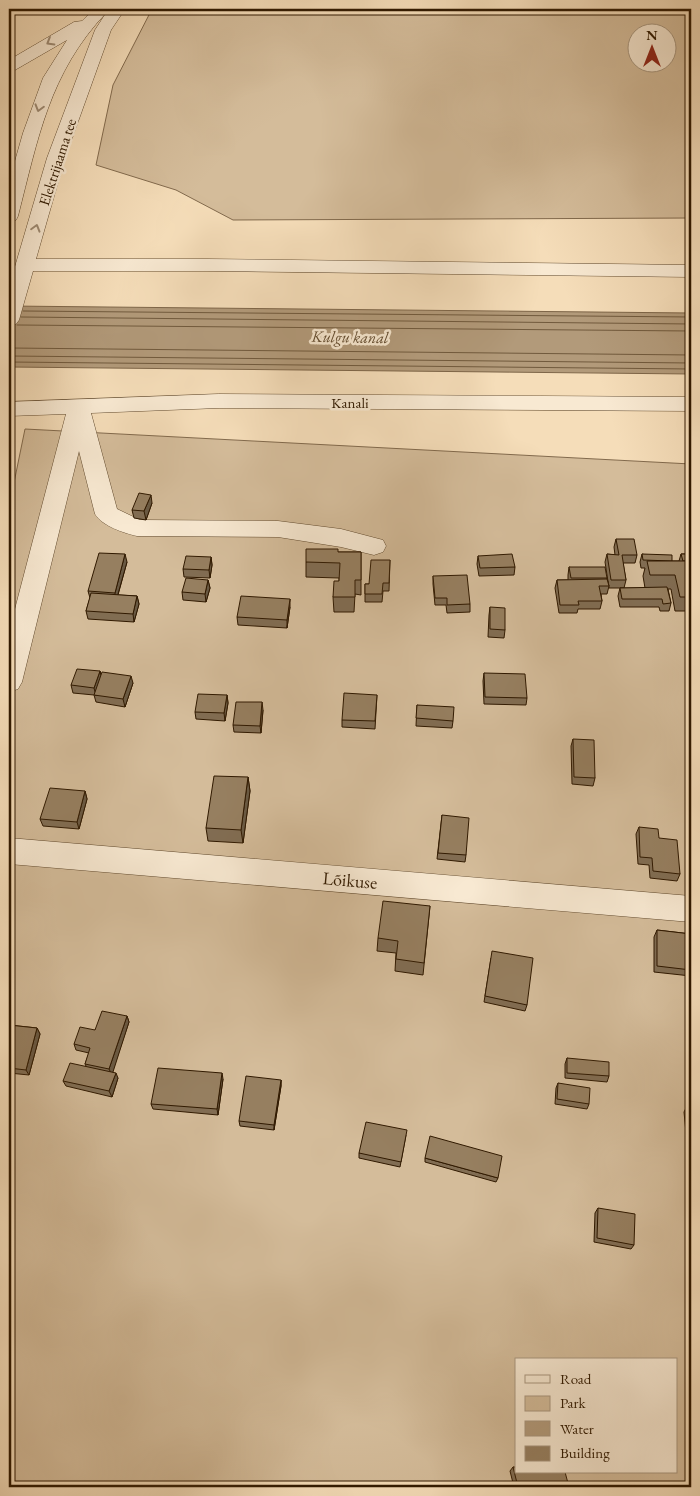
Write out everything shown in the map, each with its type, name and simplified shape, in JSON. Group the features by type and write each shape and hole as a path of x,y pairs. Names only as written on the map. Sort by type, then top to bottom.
{"street":[{"name":"Elektrijaama tee","path":"9,320 56,158 103,30 117,9"},
{"name":"Elektrijaama tee","path":"10,207 16,163 42,100 39,75 70,45 97,13"},
{"path":"9,67 97,13"},
{"path":"9,76 39,75 65,86 76,102"},
{"path":"16,163 56,158"},
{"path":"24,270 227,265 691,271"},
{"name":"Kanali","path":"9,409 219,402 691,404"},
{"path":"78,407 107,514 137,528 278,529 340,538 374,546"},
{"path":"9,682 78,407"},
{"name":"Lõikuse","path":"9,850 691,909"}],"green space":[{"path":"152,9 691,9 691,218 233,220 176,190 96,165 113,85"},
{"path":"25,429 691,464 691,1487 9,1487 9,507"}],"water":[{"name":"Kulgu kanal","path":"9,306 691,313 691,374 9,367"}],"building":[{"path":"139,493 151,495 144,511 132,510"},
{"path":"616,539 634,539 637,555 622,555 626,580 611,580 607,554 619,555"},
{"path":"306,549 338,549 338,552 361,552 361,580 355,580 355,597 333,597 334,581 339,581 340,563 306,562"},
{"path":"99,553 125,554 115,593 88,591"},
{"path":"512,554 515,567 480,568 478,556"},
{"path":"642,554 672,555 672,561 643,560"},
{"path":"681,554 691,554 691,561 683,561"},
{"path":"186,556 211,557 209,570 183,569"},
{"path":"371,560 390,560 389,583 383,583 382,594 365,594 365,584 369,584"},
{"path":"647,561 691,561 691,597 680,597 675,575 650,575"},
{"path":"569,567 605,567 607,578 571,578"},
{"path":"467,575 470,604 447,605 447,598 435,598 433,576"},
{"path":"186,578 208,580 205,594 182,592"},
{"path":"607,579 609,586 599,586 602,601 578,601 579,605 560,605 557,580"},
{"path":"667,587 671,603 663,604 662,599 622,599 620,588"},
{"path":"91,593 137,596 133,614 86,611"},
{"path":"241,596 290,599 287,620 237,617"},
{"path":"490,607 505,608 505,630 490,629"},
{"path":"77,669 100,671 94,688 71,685"},
{"path":"102,672 131,676 123,699 94,695"},
{"path":"484,673 525,674 527,698 485,697"},
{"path":"344,693 377,695 375,721 342,720"},
{"path":"198,694 227,695 224,713 195,712"},
{"path":"236,702 262,702 260,726 233,725"},
{"path":"417,705 454,707 453,721 416,718"},
{"path":"573,739 594,740 595,778 574,777"},
{"path":"214,776 248,777 241,830 206,828"},
{"path":"50,788 85,791 77,822 40,819"},
{"path":"442,815 469,818 466,855 438,853"},
{"path":"639,827 658,829 659,838 677,840 680,874 653,871 652,858 640,857"},
{"path":"383,901 430,906 424,963 396,959 398,941 378,938"},
{"path":"657,930 691,934 691,970 657,966"},
{"path":"492,951 533,958 527,1005 485,996"},
{"path":"102,1011 127,1016 109,1069 85,1064 90,1048 74,1044 80,1027 95,1030"},
{"path":"9,1025 37,1028 26,1070 9,1068"},
{"path":"567,1058 609,1062 609,1076 567,1073"},
{"path":"70,1063 116,1073 109,1091 63,1081"},
{"path":"158,1068 222,1073 217,1109 151,1104"},
{"path":"246,1076 281,1080 274,1125 239,1121"},
{"path":"558,1083 590,1088 589,1104 557,1099"},
{"path":"687,1106 691,1106 691,1147"},
{"path":"366,1122 407,1130 401,1162 359,1153"},
{"path":"430,1136 502,1156 498,1178 425,1158"},
{"path":"598,1208 635,1214 634,1245 597,1238"},
{"path":"513,1467 515,1467 515,1474 566,1474 569,1487 518,1487"}]}
